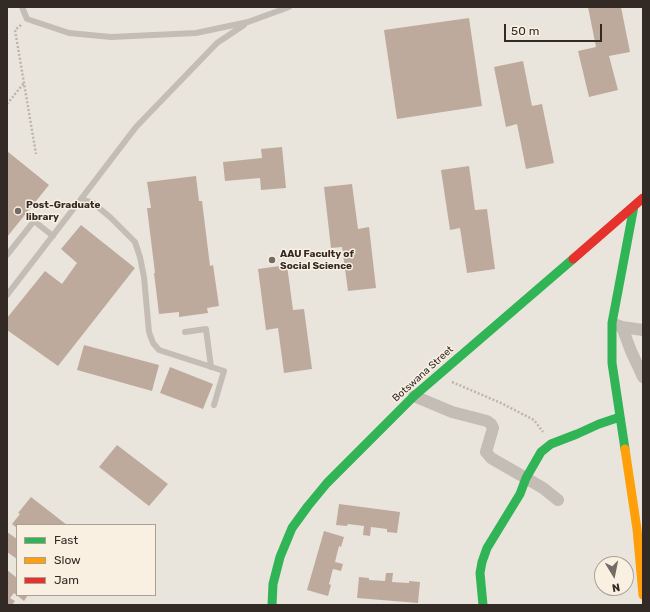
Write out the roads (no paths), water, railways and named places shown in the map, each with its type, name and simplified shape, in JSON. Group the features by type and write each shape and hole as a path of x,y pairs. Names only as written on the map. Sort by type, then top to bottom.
{"street":[{"name":"Botswana Street","path":"272,605 273,584 280,556 292,528 308,506 328,483 414,396 643,198"},
{"path":"634,206 612,363 638,529 643,596"},
{"path":"617,325 643,330"},
{"path":"617,325 643,377"},
{"path":"414,396 452,412 487,421 493,428 486,452 490,458 543,488 558,500"},
{"path":"483,605 480,573 482,562 488,548 520,494 526,478 541,452 552,444 599,424 620,417"}],"lane":[{"path":"22,7 27,19 69,33 111,37 196,33 248,22 289,7"},
{"path":"7,295 136,127 217,42 248,22"},
{"path":"81,199 93,204 110,217 135,242 144,277 149,332 153,342 159,350 224,371 214,405"},
{"path":"7,255 34,221 53,236"},
{"path":"185,332 206,329 211,367"}],"place":[{"name":"Post-Graduate library","path":"18,211"},
{"name":"AAU Faculty of Social Science","path":"272,260"}]}
